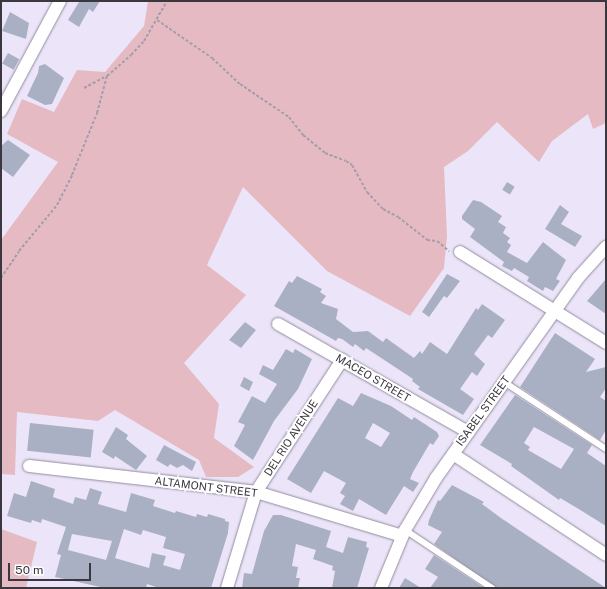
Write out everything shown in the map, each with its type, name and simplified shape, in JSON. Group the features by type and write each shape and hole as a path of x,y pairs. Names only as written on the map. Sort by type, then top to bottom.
{"street":[{"path":"1,111 60,1"},
{"name":"ISABEL STREET","path":"381,588 404,533 453,454 578,278 606,247"},
{"path":"460,252 538,302 556,310 606,343"},
{"name":"MACEO STREET","path":"278,324 468,432"},
{"name":"DEL RIO AVENUE","path":"227,588 256,492 342,360"},
{"path":"453,454 606,555"},
{"name":"ALTAMONT STREET","path":"29,466 256,492 404,533"}],"lane":[{"path":"504,382 606,449"},
{"path":"404,533 492,588"}],"path":[{"path":"84,88 107,76 144,41 167,1"},
{"path":"157,20 212,58 240,84 290,117 303,135 325,153 346,161 352,165 367,192 383,209 398,217 427,240 433,239 448,251 460,252"},
{"path":"1,278 60,199 97,113 107,76"}],"shaded area":[{"path":"148,1 606,1 606,123 593,129 588,114 552,141 539,162 497,122 468,151 444,167 447,236 444,268 410,316 327,271 243,187 207,265 246,295 184,363 219,404 214,438 254,467 238,477 206,477 199,460 115,410 98,421 17,412 15,475 1,474 1,240 58,162 7,134 22,99 54,112 77,70 105,72 144,26"},
{"path":"1,529 37,542 26,588 1,588"}],"building":[{"path":"76,1 100,1 93,12 89,9 79,27 68,20 79,2"},
{"path":"10,12 29,23 26,39 2,31"},
{"path":"8,53 19,59 14,70 2,63"},
{"path":"45,64 64,78 52,104 45,105 27,96 38,73 39,66"},
{"path":"8,140 30,155 13,177 1,168 1,146"},
{"path":"507,182 515,187 510,194 502,190"},
{"path":"473,200 481,202 502,216 498,222 506,227 503,233 510,238 507,242 511,245 507,252 527,263 543,242 566,260 556,279 560,281 553,291 545,287 543,291 527,281 529,277 514,268 512,271 502,266 504,262 470,237 475,229 462,219 462,216"},
{"path":"560,205 569,212 561,224 582,236 575,247 545,229"},
{"path":"447,274 460,281 447,298 444,296 429,317 422,312"},
{"path":"297,276 322,289 320,292 326,296 321,303 338,309 336,319 353,332 368,331 383,342 386,338 414,358 420,351 422,354 430,342 447,354 476,308 478,310 482,304 505,320 492,338 488,335 474,354 485,364 477,376 472,372 460,389 474,399 463,415 418,389 420,387 412,381 413,379 366,348 364,351 355,344 353,347 342,339 338,338 336,341 274,306 289,281 292,283"},
{"path":"606,279 606,314 587,301"},
{"path":"245,322 256,330 241,348 229,340"},
{"path":"555,333 595,359 586,372 606,367 606,388 600,397 606,401 606,430 600,440 520,387"},
{"path":"286,349 293,353 295,349 312,359 298,389 274,421 253,460 234,446 245,425 238,422 252,396 265,403 277,384 259,374 263,365 273,370"},
{"path":"244,377 253,382 249,391 240,386"},
{"path":"361,393 391,406 412,420 414,417 437,432 439,436 433,445 430,443 413,472 410,479 419,483 413,492 404,486 386,515 359,499 353,511 340,504 345,496 340,493 346,483 324,471 311,493 287,479 338,398 353,406","holes":["373,423 390,433 381,447 365,438"]},
{"path":"515,395 592,445 587,453 606,466 606,526 560,498 559,500 511,466 512,464 480,445","holes":["534,427 574,449 561,469 528,450 530,447 524,443"]},
{"path":"30,423 94,430 91,458 27,451"},
{"path":"116,427 128,435 126,439 147,456 136,470 115,456 114,459 102,452"},
{"path":"164,445 196,462 192,471 183,465 177,468 170,464 168,467 156,460"},
{"path":"31,481 55,489 53,497 73,504 75,497 86,500 90,488 102,492 98,504 126,512 131,493 155,500 153,506 175,513 176,511 196,517 197,514 207,517 208,514 225,519 225,521 229,522 228,533 211,588 159,588 147,584 146,588 105,588 55,577 61,555 57,554 66,527 42,519 41,523 32,520 31,523 7,516 14,493 26,497","holes":["124,529 141,535 143,530 166,537 163,548 185,554 180,570 163,565 166,556 152,553 149,568 115,558","72,534 112,541 106,560 68,550"]},
{"path":"452,485 484,502 482,504 501,518 606,588 496,588 434,544 442,532 428,525 429,520 438,500 440,501"},
{"path":"273,515 281,515 331,531 326,547 343,553 348,537 367,542 366,547 369,548 357,588 332,588 335,571 332,570 333,566 313,559 316,550 296,544 292,566 298,567 296,578 300,578 298,588 242,588 244,573 252,574 264,531"},
{"path":"434,555 484,588 430,588 438,577 425,569"},
{"path":"405,578 421,588 399,588"}]}
